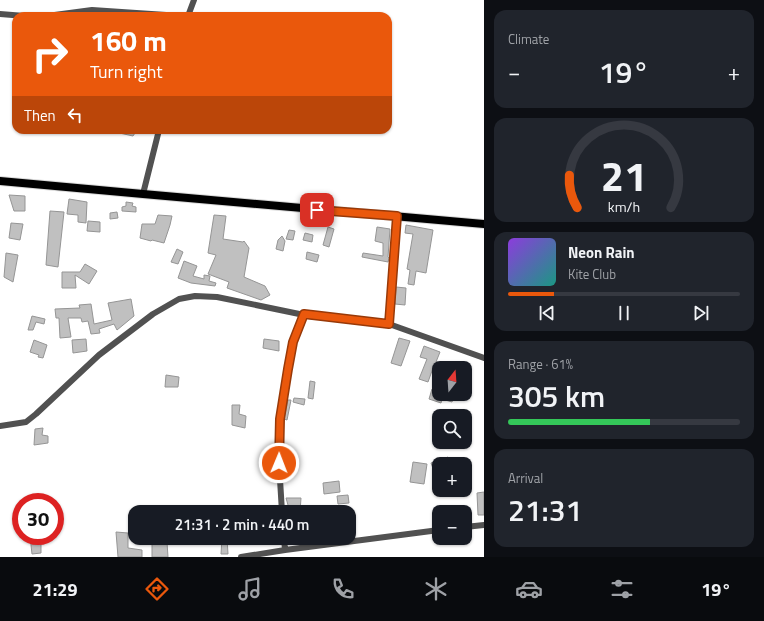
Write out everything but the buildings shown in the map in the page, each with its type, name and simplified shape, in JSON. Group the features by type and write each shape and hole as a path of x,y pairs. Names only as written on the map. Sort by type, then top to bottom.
{"main road":[{"path":"0,181 484,224"}],"street":[{"path":"190,12 194,0"},
{"path":"77,12 92,10 122,12"},
{"path":"0,14 12,15"},
{"path":"143,194 158,134"},
{"path":"389,324 397,216"},
{"path":"0,426 26,422 99,355 153,314 179,300 195,296 217,297 304,314 389,324 484,358"},
{"path":"282,505 279,463 280,419 293,342 304,314"},
{"path":"472,526 484,525"},
{"path":"242,557 432,531"},
{"path":"285,545 285,550"}],"route":[{"path":"279,463 280,419 288,369 293,342 304,314 309,316 389,324 397,216 317,210"}]}
